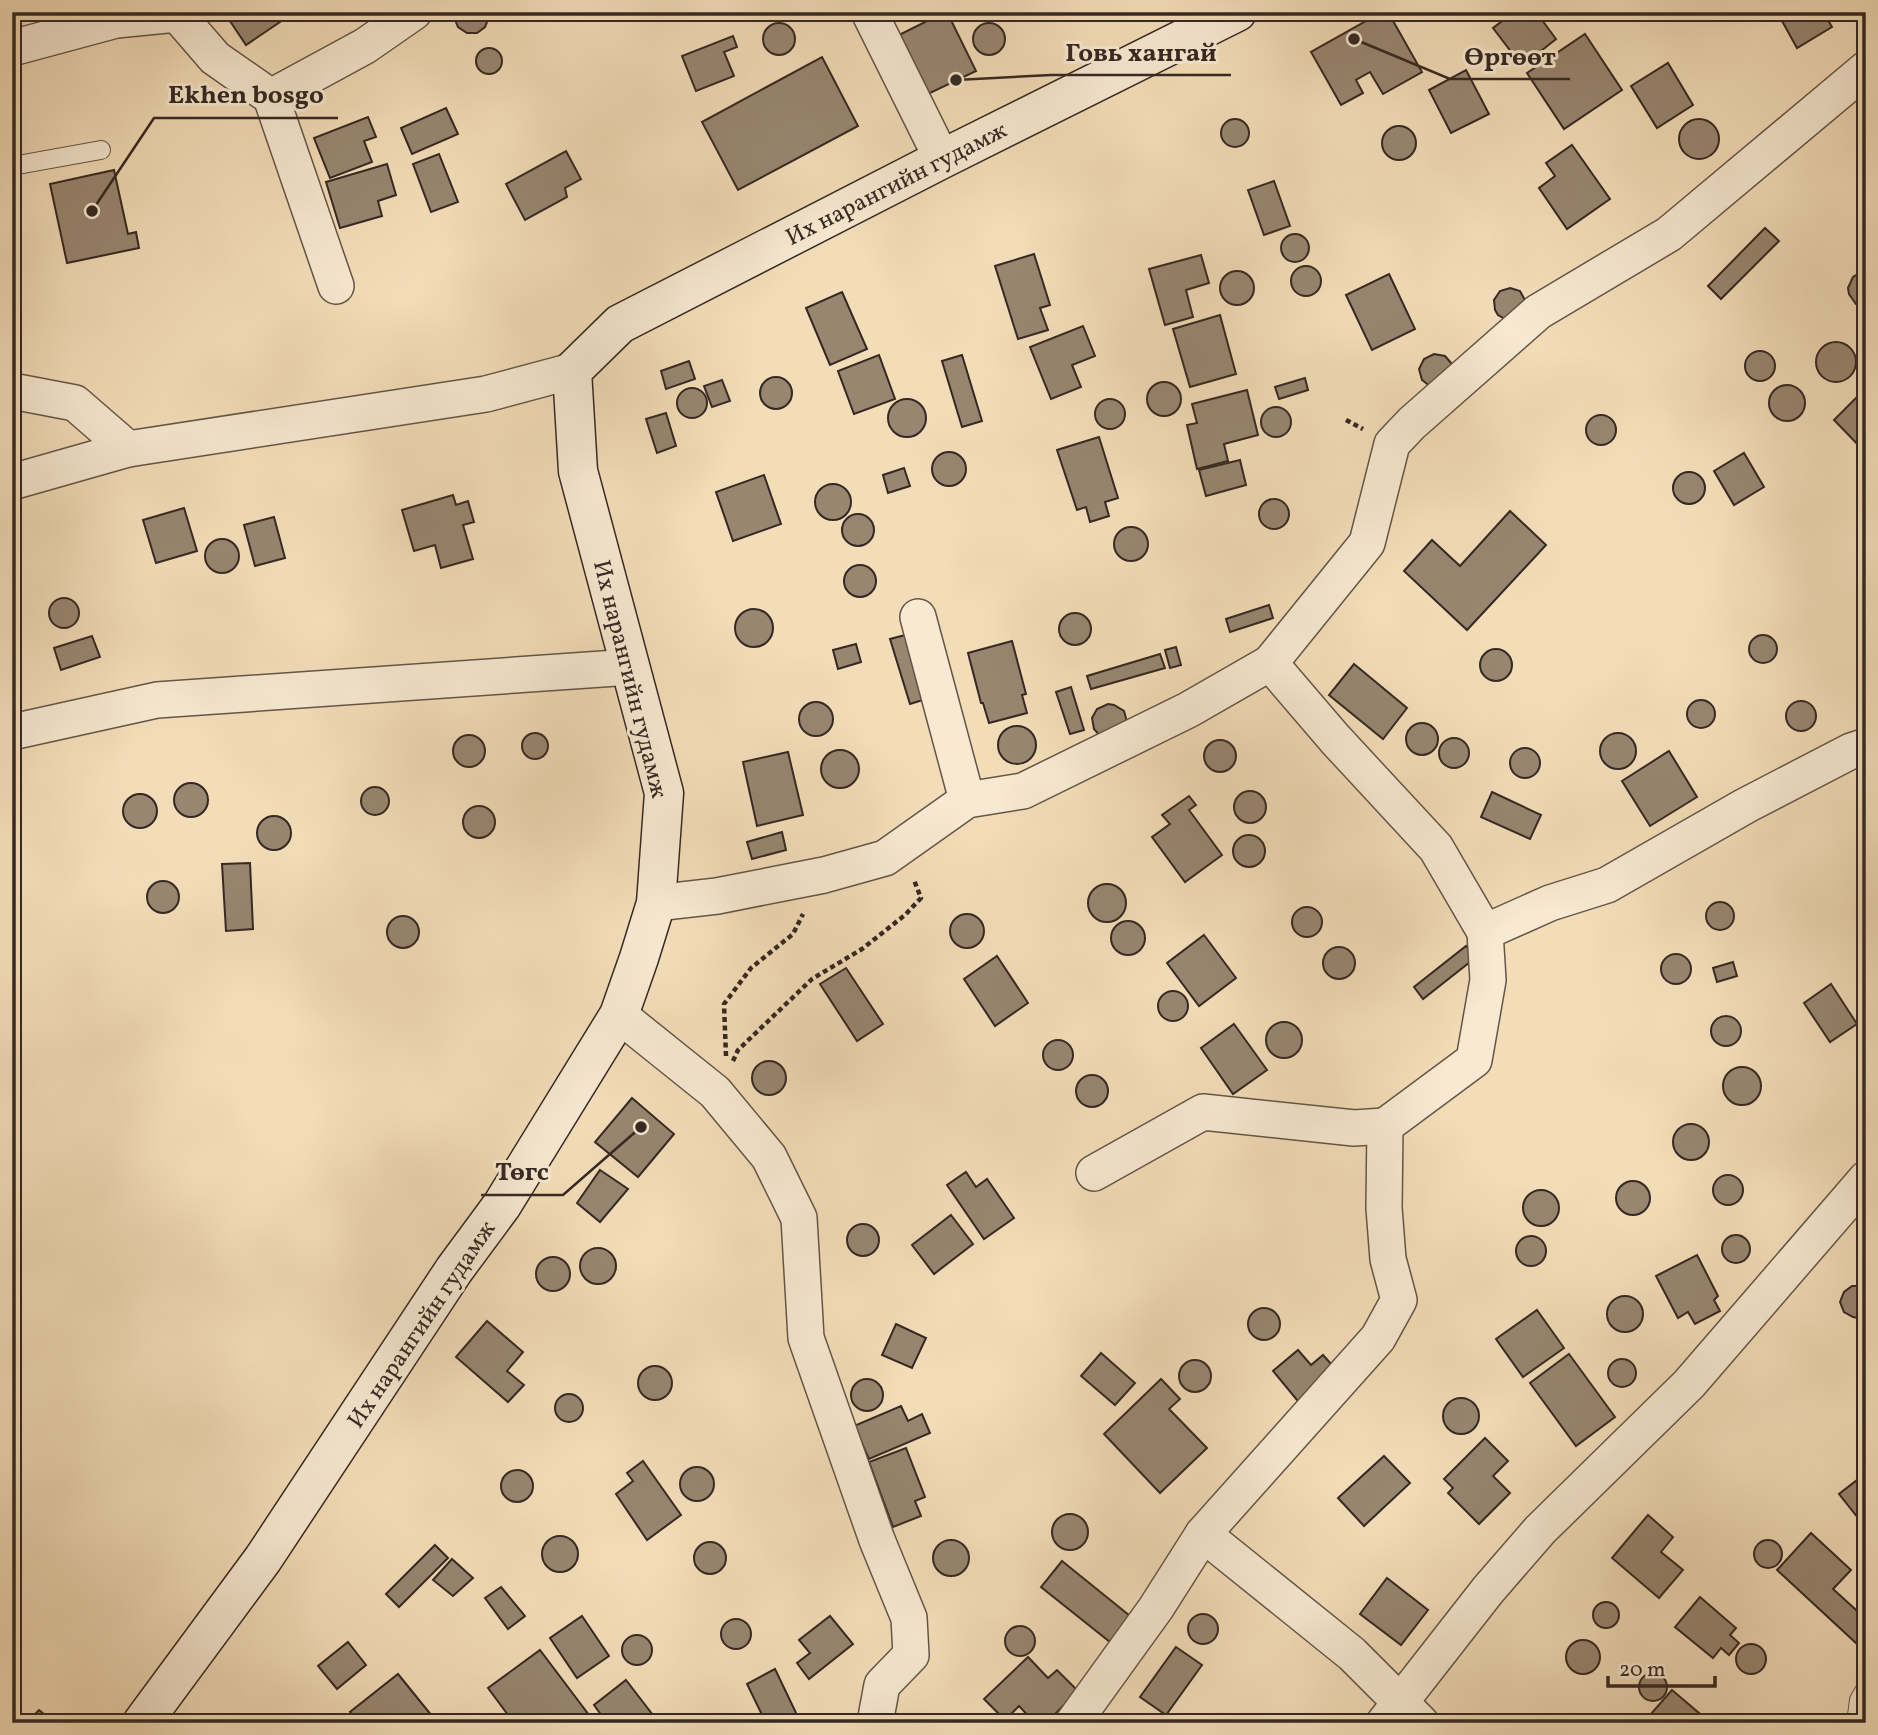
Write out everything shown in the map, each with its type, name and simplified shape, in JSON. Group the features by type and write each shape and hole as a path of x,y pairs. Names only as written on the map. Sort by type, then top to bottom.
{"main road":[{"name":"Их нарангийн гудамж","path":"142,1723 263,1559 454,1270 502,1205 619,1014 639,958 656,903 664,793 578,471 572,371 620,324 1237,12"}],"street":[{"path":"271,97 365,46 414,12"},
{"path":"869,12 942,159"},
{"path":"12,48 116,20 177,13 215,58 271,97 336,286"},
{"path":"656,903 731,894 824,875 886,858 967,800 1023,791 1188,710 1269,663 1367,543 1392,444 1412,423 1538,312 1669,233 1866,69"},
{"path":"12,482 128,449 486,394 572,371"},
{"path":"12,391 75,403 128,449"},
{"path":"918,617 967,800"},
{"path":"1094,1173 1203,1112 1354,1128 1385,1126 1474,1060 1488,980 1485,932 1436,848 1269,663"},
{"path":"12,732 157,700 631,667"},
{"path":"1485,932 1550,903 1606,885 1745,806 1851,751 1866,746"},
{"path":"619,1014 721,1081 769,1157 799,1218 806,1338 877,1540 909,1618 911,1655 882,1685 876,1723"},
{"path":"1073,1723 1156,1608 1203,1534 1378,1338 1399,1300 1387,1247 1384,1208 1385,1126"},
{"path":"1203,1534 1352,1654 1402,1716 1488,1590 1540,1530 1689,1384 1866,1179"}],"lane":[{"path":"12,166 101,150"},
{"path":"1856,1723 1859,1700 1866,1688"}],"path":[{"path":"721,1081 738,1050 812,979 862,949 905,915 921,898 916,881 886,858"},
{"path":"721,1081 724,1004 751,968 793,934"}],"building":[{"path":"224,12 274,12 280,22 246,45"},
{"path":"457,12 486,12 485,27 477,33 467,33 458,27"},
{"path":"945,12 976,71 928,94 899,35"},
{"path":"1382,12 1388,12 1422,72 1383,94 1370,72 1356,80 1363,93 1341,105 1311,52"},
{"path":"1514,12 1536,12 1556,39 1522,66 1493,28"},
{"path":"1777,12 1823,12 1832,27 1797,48"},
{"path":"779,23 790,28 795,39 790,50 779,55 768,50 763,39 768,28"},
{"path":"989,23 1000,28 1005,39 1000,50 989,55 978,50 973,39 978,28"},
{"path":"1585,34 1622,90 1564,129 1527,73"},
{"path":"733,36 737,47 724,52 734,76 696,91 682,56"},
{"path":"489,48 498,52 502,61 498,70 489,74 480,70 476,61 480,52"},
{"path":"822,57 858,126 738,190 702,122"},
{"path":"1668,63 1693,105 1657,128 1631,86"},
{"path":"1466,70 1489,114 1451,133 1429,90"},
{"path":"446,108 458,134 412,154 401,128"},
{"path":"368,117 376,137 364,141 372,162 330,178 314,138"},
{"path":"1235,119 1245,123 1249,133 1245,143 1235,147 1225,143 1221,133 1225,123"},
{"path":"1699,119 1713,125 1719,139 1713,153 1699,159 1685,153 1679,139 1685,125"},
{"path":"1399,126 1411,131 1416,143 1411,155 1399,160 1387,155 1382,143 1387,131"},
{"path":"1572,145 1610,199 1567,229 1539,188 1555,176 1546,163"},
{"path":"566,151 581,179 565,188 567,197 525,220 506,184"},
{"path":"439,154 458,202 431,212 413,164"},
{"path":"387,164 396,195 378,201 382,216 340,228 326,182"},
{"path":"114,170 128,234 136,232 139,248 67,263 50,184"},
{"path":"1274,181 1290,226 1264,235 1248,190"},
{"path":"1765,228 1779,241 1721,299 1708,286"},
{"path":"1295,234 1305,238 1309,248 1305,258 1295,262 1285,258 1281,248 1285,238"},
{"path":"1034,254 1050,305 1040,308 1048,330 1018,339 995,266"},
{"path":"1201,255 1209,283 1186,290 1193,317 1165,325 1149,269"},
{"path":"1306,266 1317,270 1321,281 1317,292 1306,296 1295,292 1291,281 1295,270"},
{"path":"1237,271 1249,276 1254,288 1249,300 1237,305 1225,300 1220,288 1225,276"},
{"path":"1866,271 1866,306 1856,304 1848,288 1853,277"},
{"path":"1389,274 1415,329 1372,350 1346,295"},
{"path":"1510,288 1520,291 1525,300 1507,320 1498,315 1494,300 1500,291"},
{"path":"842,292 867,349 830,365 806,308"},
{"path":"1220,315 1236,374 1190,387 1173,329"},
{"path":"1083,326 1095,356 1072,365 1081,387 1051,399 1030,347"},
{"path":"1836,342 1850,348 1856,362 1850,376 1836,382 1822,376 1816,362 1822,348"},
{"path":"1760,351 1766,352 1774,360 1774,372 1766,380 1760,381 1754,380 1746,372 1745,366 1746,360 1754,352"},
{"path":"1434,354 1445,356 1452,364 1453,370 1431,387 1422,380 1419,369 1424,359"},
{"path":"879,355 895,399 854,414 838,371"},
{"path":"962,355 982,421 962,427 942,361"},
{"path":"689,361 695,379 666,389 661,371"},
{"path":"776,377 787,382 792,393 787,404 776,409 765,404 760,393 765,382"},
{"path":"1305,378 1308,390 1279,399 1275,387"},
{"path":"722,380 730,401 712,407 704,386"},
{"path":"1164,382 1176,387 1181,399 1176,411 1164,416 1152,411 1147,399 1152,387"},
{"path":"1787,385 1800,390 1805,403 1800,416 1787,421 1774,416 1769,403 1774,390"},
{"path":"692,388 703,392 707,403 703,414 692,418 681,414 677,403 681,392"},
{"path":"1866,388 1866,453 1834,420"},
{"path":"1247,390 1258,435 1224,444 1228,461 1197,469 1187,425 1197,423 1192,404"},
{"path":"907,399 921,404 926,418 921,432 907,437 893,432 888,418 893,404"},
{"path":"1110,399 1121,403 1125,414 1121,425 1110,429 1099,425 1095,414 1099,403"},
{"path":"1276,407 1282,408 1290,416 1290,428 1282,436 1276,437 1270,436 1262,428 1261,422 1262,416 1270,408"},
{"path":"666,413 676,446 657,453 646,419"},
{"path":"1601,415 1607,416 1615,424 1615,436 1607,444 1601,445 1595,444 1587,436 1586,430 1587,424 1595,416"},
{"path":"1099,437 1118,498 1105,502 1109,516 1090,522 1086,507 1077,510 1057,450"},
{"path":"949,452 961,457 966,469 961,481 949,486 937,481 932,469 937,457"},
{"path":"1744,453 1764,487 1734,505 1714,471"},
{"path":"1240,460 1246,485 1206,496 1199,470"},
{"path":"904,468 910,486 888,493 883,475"},
{"path":"1689,472 1700,477 1705,488 1700,499 1689,504 1678,499 1673,488 1678,477"},
{"path":"764,475 781,524 733,541 716,492"},
{"path":"833,484 846,489 851,502 846,515 833,520 820,515 815,502 820,489"},
{"path":"453,495 456,505 468,501 474,522 463,525 473,559 441,568 435,545 414,551 402,510"},
{"path":"1274,499 1285,503 1289,514 1285,525 1274,529 1263,525 1259,514 1263,503"},
{"path":"184,508 197,551 156,563 143,520"},
{"path":"1510,511 1546,545 1467,630 1404,571 1432,540 1460,566"},
{"path":"858,514 869,519 874,530 869,541 858,546 847,541 842,530 847,519"},
{"path":"274,517 285,558 255,566 244,525"},
{"path":"1131,527 1143,532 1148,544 1143,556 1131,561 1119,556 1114,544 1119,532"},
{"path":"222,539 234,544 239,556 234,568 222,573 210,568 205,556 210,544"},
{"path":"860,565 871,570 876,581 871,592 860,597 849,592 844,581 849,570"},
{"path":"64,598 75,602 79,613 75,624 64,628 53,624 49,613 53,602"},
{"path":"1269,605 1273,618 1230,632 1226,619"},
{"path":"754,609 768,614 773,628 768,642 754,647 740,642 735,628 740,614"},
{"path":"1075,613 1086,618 1091,629 1086,640 1075,645 1064,640 1059,629 1064,618"},
{"path":"909,634 929,698 910,704 890,639"},
{"path":"1763,635 1773,639 1777,649 1773,659 1763,663 1753,659 1749,649 1753,639"},
{"path":"92,636 100,657 61,670 54,648"},
{"path":"1012,641 1026,694 1022,695 1027,713 989,723 968,653"},
{"path":"856,644 861,662 838,669 833,650"},
{"path":"1176,647 1181,665 1170,668 1165,650"},
{"path":"1496,649 1507,654 1512,665 1507,676 1496,681 1485,676 1480,665 1485,654"},
{"path":"1160,654 1165,668 1091,689 1087,676"},
{"path":"1354,664 1407,708 1383,739 1329,695"},
{"path":"1071,687 1084,730 1070,734 1056,692"},
{"path":"1701,700 1711,704 1715,714 1711,724 1701,728 1691,724 1687,714 1691,704"},
{"path":"1801,701 1812,705 1816,716 1812,727 1801,731 1790,727 1786,716 1790,705"},
{"path":"816,702 828,707 833,719 828,731 816,736 804,731 799,719 804,707"},
{"path":"1108,704 1124,711 1127,722 1101,737 1094,729 1092,718 1097,709"},
{"path":"1422,723 1433,728 1438,739 1433,750 1422,755 1411,750 1406,739 1411,728"},
{"path":"1017,726 1031,731 1036,745 1031,759 1017,764 1003,759 998,745 1003,731"},
{"path":"535,733 544,737 548,746 544,755 535,759 526,755 522,746 526,737"},
{"path":"1618,733 1631,738 1636,751 1631,764 1618,769 1605,764 1600,751 1605,738"},
{"path":"469,735 480,740 485,751 480,762 469,767 458,762 453,751 458,740"},
{"path":"1454,738 1465,742 1469,753 1465,764 1454,768 1443,764 1439,753 1443,742"},
{"path":"1220,740 1231,745 1236,756 1231,767 1220,772 1209,767 1204,756 1209,745"},
{"path":"1525,748 1536,752 1540,763 1536,774 1525,778 1514,774 1510,763 1514,752"},
{"path":"840,750 853,756 859,769 853,782 840,788 827,782 821,769 827,756"},
{"path":"1669,751 1697,797 1650,826 1622,781"},
{"path":"788,752 803,815 757,826 743,762"},
{"path":"191,783 203,788 208,800 203,812 191,817 179,812 174,800 179,788"},
{"path":"375,787 385,791 389,801 385,811 375,815 365,811 361,801 365,791"},
{"path":"1250,791 1261,796 1266,807 1261,818 1250,823 1239,818 1234,807 1239,796"},
{"path":"1492,792 1541,815 1530,839 1481,817"},
{"path":"140,794 152,799 157,811 152,823 140,828 128,823 123,811 128,799"},
{"path":"1189,796 1196,805 1189,810 1222,855 1185,882 1152,837 1170,824 1162,815"},
{"path":"479,806 490,811 495,822 490,833 479,838 468,833 463,822 468,811"},
{"path":"274,816 286,821 291,833 286,845 274,850 262,845 257,833 262,821"},
{"path":"782,832 786,850 752,859 747,842"},
{"path":"1249,835 1261,839 1265,851 1261,863 1249,867 1237,863 1233,851 1237,839"},
{"path":"250,863 253,929 226,931 222,864"},
{"path":"163,881 175,885 179,897 175,909 163,913 151,909 147,897 151,885"},
{"path":"1107,884 1121,889 1126,903 1121,917 1107,922 1093,917 1088,903 1093,889"},
{"path":"1720,902 1730,906 1734,916 1730,926 1720,930 1710,926 1706,916 1710,906"},
{"path":"1307,907 1318,911 1322,922 1318,933 1307,937 1296,933 1292,922 1296,911"},
{"path":"967,914 979,919 984,931 979,943 967,948 955,943 950,931 955,919"},
{"path":"403,916 415,920 419,932 415,944 403,948 391,944 387,932 391,920"},
{"path":"1128,921 1140,926 1145,938 1140,950 1128,955 1116,950 1111,938 1116,926"},
{"path":"1204,935 1236,978 1199,1006 1167,963"},
{"path":"1466,946 1475,958 1423,999 1414,987"},
{"path":"1339,947 1351,951 1355,963 1351,975 1339,979 1327,975 1323,963 1327,951"},
{"path":"1676,954 1687,958 1691,969 1687,980 1676,984 1665,980 1661,969 1665,958"},
{"path":"997,956 1028,1003 995,1026 964,979"},
{"path":"1733,962 1737,976 1717,982 1713,968"},
{"path":"846,968 883,1024 857,1041 820,984"},
{"path":"1831,984 1857,1024 1830,1042 1804,1003"},
{"path":"1173,991 1184,995 1188,1006 1184,1017 1173,1021 1162,1017 1158,1006 1162,995"},
{"path":"1726,1016 1732,1017 1740,1025 1740,1037 1732,1045 1726,1046 1720,1045 1712,1037 1711,1031 1712,1025 1720,1017"},
{"path":"1284,1022 1296,1028 1302,1040 1296,1052 1284,1058 1272,1052 1266,1040 1272,1028"},
{"path":"1234,1024 1267,1070 1233,1094 1201,1048"},
{"path":"1058,1040 1064,1041 1072,1049 1072,1061 1064,1069 1058,1070 1052,1069 1044,1061 1043,1055 1044,1049 1052,1041"},
{"path":"769,1061 781,1066 786,1078 781,1090 769,1095 757,1090 752,1078 757,1066"},
{"path":"1742,1067 1755,1073 1761,1086 1755,1099 1742,1105 1729,1099 1723,1086 1729,1073"},
{"path":"1092,1075 1104,1079 1108,1091 1104,1103 1092,1107 1080,1103 1076,1091 1080,1079"},
{"path":"632,1098 674,1134 638,1177 595,1142"},
{"path":"1691,1124 1704,1129 1709,1142 1704,1155 1691,1160 1678,1155 1673,1142 1678,1129"},
{"path":"600,1170 628,1189 600,1222 577,1203"},
{"path":"966,1172 976,1187 987,1179 1014,1218 984,1239 947,1185"},
{"path":"1728,1175 1734,1176 1742,1184 1742,1196 1734,1204 1728,1205 1722,1204 1714,1196 1713,1190 1714,1184 1722,1176"},
{"path":"1633,1181 1645,1186 1650,1198 1645,1210 1633,1215 1621,1210 1616,1198 1621,1186"},
{"path":"1541,1190 1553,1196 1559,1208 1553,1220 1541,1226 1529,1220 1523,1208 1529,1196"},
{"path":"951,1215 973,1244 934,1274 912,1245"},
{"path":"863,1224 874,1229 879,1240 874,1251 863,1256 852,1251 847,1240 852,1229"},
{"path":"1736,1235 1746,1239 1750,1249 1746,1259 1736,1263 1726,1259 1722,1249 1726,1239"},
{"path":"1531,1236 1537,1237 1545,1245 1545,1257 1537,1265 1531,1266 1525,1265 1517,1257 1516,1251 1517,1245 1525,1237"},
{"path":"598,1248 611,1253 616,1266 611,1279 598,1284 585,1279 580,1266 585,1253"},
{"path":"1697,1255 1718,1296 1714,1300 1720,1311 1695,1324 1688,1312 1678,1318 1656,1276"},
{"path":"553,1257 565,1262 570,1274 565,1286 553,1291 541,1286 536,1274 541,1262"},
{"path":"1852,1286 1866,1289 1866,1314 1858,1318 1844,1312 1840,1302 1844,1292"},
{"path":"1625,1296 1637,1302 1643,1314 1637,1326 1625,1332 1613,1326 1607,1314 1613,1302"},
{"path":"1264,1308 1276,1312 1280,1324 1276,1336 1264,1340 1252,1336 1248,1324 1252,1312"},
{"path":"1537,1310 1564,1348 1523,1377 1496,1339"},
{"path":"487,1321 523,1352 507,1371 524,1385 508,1402 456,1357"},
{"path":"896,1324 926,1338 912,1368 882,1355"},
{"path":"1298,1350 1311,1365 1323,1355 1340,1374 1302,1406 1273,1371"},
{"path":"1101,1353 1135,1383 1115,1405 1081,1376"},
{"path":"1569,1354 1615,1417 1576,1446 1530,1383"},
{"path":"1622,1359 1632,1363 1636,1373 1632,1383 1622,1387 1612,1383 1608,1373 1612,1363"},
{"path":"1195,1360 1207,1364 1211,1376 1207,1388 1195,1392 1183,1388 1179,1376 1183,1364"},
{"path":"655,1366 667,1371 672,1383 667,1395 655,1400 643,1395 638,1383 643,1371"},
{"path":"867,1379 878,1384 883,1395 878,1406 867,1411 856,1406 851,1395 856,1384"},
{"path":"1161,1379 1180,1399 1169,1409 1207,1448 1160,1493 1104,1434"},
{"path":"569,1394 579,1398 583,1408 579,1418 569,1422 559,1418 555,1408 559,1398"},
{"path":"1461,1398 1473,1404 1479,1416 1473,1428 1461,1434 1449,1428 1443,1416 1449,1404"},
{"path":"901,1406 908,1421 922,1414 930,1433 869,1459 854,1426"},
{"path":"1485,1438 1508,1461 1493,1476 1510,1493 1479,1524 1448,1493 1453,1488 1444,1479"},
{"path":"906,1448 925,1497 915,1501 921,1516 893,1527 869,1462"},
{"path":"1384,1456 1410,1483 1364,1526 1338,1498"},
{"path":"643,1461 681,1515 647,1540 616,1494 633,1481 627,1473"},
{"path":"697,1467 709,1472 714,1484 709,1496 697,1501 685,1496 680,1484 685,1472"},
{"path":"517,1470 528,1475 533,1486 528,1497 517,1502 506,1497 501,1486 506,1475"},
{"path":"1866,1473 1866,1528 1839,1494"},
{"path":"1070,1514 1082,1520 1088,1532 1082,1544 1070,1550 1058,1544 1052,1532 1058,1520"},
{"path":"1648,1515 1673,1537 1661,1552 1683,1570 1659,1598 1612,1558"},
{"path":"1811,1533 1851,1570 1833,1589 1866,1619 1866,1632 1856,1643 1777,1570"},
{"path":"560,1536 572,1542 578,1554 572,1566 560,1572 548,1566 542,1554 548,1542"},
{"path":"951,1540 964,1545 969,1558 964,1571 951,1576 938,1571 933,1558 938,1545"},
{"path":"1768,1540 1778,1544 1782,1554 1778,1564 1768,1568 1758,1564 1754,1554 1758,1544"},
{"path":"710,1542 722,1546 726,1558 722,1570 710,1574 698,1570 694,1558 698,1546"},
{"path":"435,1545 448,1558 399,1607 386,1594"},
{"path":"452,1559 473,1578 453,1596 433,1580"},
{"path":"1062,1561 1130,1616 1110,1642 1041,1587"},
{"path":"1387,1578 1428,1610 1401,1645 1360,1614"},
{"path":"501,1587 525,1616 508,1629 485,1598"},
{"path":"1700,1597 1736,1628 1730,1635 1739,1643 1729,1655 1721,1648 1713,1658 1675,1627"},
{"path":"1606,1602 1615,1606 1619,1615 1615,1624 1606,1628 1597,1624 1593,1615 1597,1606"},
{"path":"1203,1614 1213,1619 1218,1629 1213,1639 1203,1644 1193,1639 1188,1629 1193,1619"},
{"path":"582,1616 609,1656 577,1678 550,1638"},
{"path":"830,1616 853,1644 809,1679 797,1663 810,1653 799,1640"},
{"path":"736,1619 746,1624 751,1634 746,1644 736,1649 726,1644 721,1634 726,1624"},
{"path":"1020,1626 1031,1630 1035,1641 1031,1652 1020,1656 1009,1652 1005,1641 1009,1630"},
{"path":"637,1635 643,1636 651,1644 651,1656 643,1664 637,1665 631,1664 623,1656 622,1650 623,1644 631,1636"},
{"path":"1583,1640 1595,1645 1600,1657 1595,1669 1583,1674 1571,1669 1566,1657 1571,1645"},
{"path":"348,1642 366,1665 337,1689 318,1666"},
{"path":"1751,1644 1757,1645 1765,1653 1765,1665 1757,1673 1751,1674 1745,1673 1737,1665 1736,1659 1737,1653 1745,1645"},
{"path":"1176,1647 1202,1665 1166,1715 1140,1697"},
{"path":"540,1650 595,1723 514,1723 488,1688"},
{"path":"1028,1657 1048,1678 1057,1670 1078,1691 1046,1723 1035,1723 1019,1706 1005,1720 984,1699"},
{"path":"775,1669 798,1717 786,1723 766,1723 747,1684"},
{"path":"1653,1673 1663,1677 1667,1687 1663,1697 1653,1701 1643,1697 1639,1687 1643,1677"},
{"path":"398,1674 432,1716 424,1723 359,1723 350,1712"},
{"path":"626,1680 659,1723 607,1723 594,1705"},
{"path":"1672,1690 1706,1719 1703,1723 1643,1723"},
{"path":"39,1710 51,1720 49,1723 26,1723"}],"place":[{"name":"Өргөөт","path":"1354,39"},
{"name":"Говь хангай","path":"956,80"},
{"name":"Ekhen bosgo","path":"92,211"},
{"name":"Төгс","path":"641,1127"}]}
